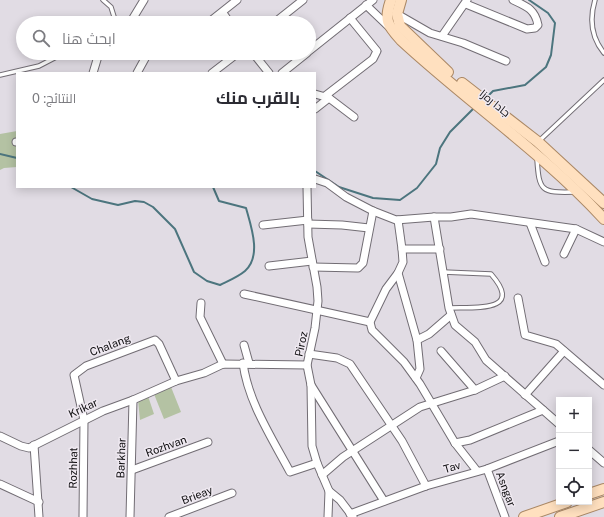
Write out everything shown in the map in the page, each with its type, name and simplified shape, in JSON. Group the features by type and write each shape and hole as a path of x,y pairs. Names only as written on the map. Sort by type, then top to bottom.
{"main road":[{"name":"جادا ره‌زا","path":"391,0 386,13 387,20 396,34 504,121 604,219"},
{"path":"397,14 401,0"},
{"name":"جادا ره‌زا","path":"397,14 398,23 406,34 449,77"},
{"name":"جادا ره‌زا","path":"504,121 538,142 604,203"},
{"path":"592,493 604,489"},
{"path":"560,517 604,502"},
{"path":"524,517 558,505"}],"street":[{"path":"134,16 144,0"},
{"path":"218,16 237,0"},
{"path":"283,16 303,0"},
{"path":"316,46 373,0"},
{"path":"442,36 466,2 527,29 534,28 538,25 537,18 532,9 513,0"},
{"path":"366,5 396,34"},
{"path":"397,14 430,33 506,60"},
{"path":"316,108 373,59 376,51 350,18"},
{"path":"93,72 97,60"},
{"path":"138,72 144,60"},
{"path":"213,72 229,60"},
{"path":"259,60 268,72"},
{"path":"283,72 298,60"},
{"path":"316,94 327,97 354,117"},
{"path":"316,179 327,183 346,197 386,218 398,220 451,217 471,214 576,229 604,242"},
{"name":"Piroz","path":"308,188 308,222 317,287 315,328 307,365 311,385 312,446 317,463 330,491 340,500 352,516"},
{"path":"269,266 313,264 358,268 363,264 373,211"},
{"path":"434,217 450,312 455,325 475,342 486,360 556,421"},
{"path":"398,220 403,262 398,273 386,289 370,322 372,330 404,362 416,378 455,443 477,471"},
{"path":"263,225 308,222 369,228"},
{"path":"530,223 545,262"},
{"path":"564,254 576,229"},
{"path":"402,249 440,248"},
{"path":"398,273 417,340 420,369 416,378"},
{"path":"244,294 370,322"},
{"path":"518,298 525,334 529,337 550,341 604,385"},
{"path":"201,303 200,317 223,364 246,363 307,365"},
{"path":"417,340 429,334 450,312"},
{"name":"Chalang","path":"84,420 74,375 86,366 155,340 159,344 176,381"},
{"path":"244,345 246,378 258,411 290,472 317,463"},
{"path":"441,351 475,390"},
{"path":"525,395 564,351"},
{"path":"309,354 337,358 350,364 391,424 415,463 426,486"},
{"name":"Krikar","path":"34,445 84,420 176,381 193,378 223,364"},
{"path":"322,475 352,450 420,406 475,390 505,376"},
{"path":"311,385 384,501"},
{"name":"Barkhar","path":"130,517 133,400"},
{"path":"455,443 470,440 543,410"},
{"name":"Rozhhat","path":"83,517 84,420"},
{"path":"0,436 21,446 29,448 34,445 39,517"},
{"name":"Rozhvan","path":"132,470 208,442"},
{"name":"Tav","path":"352,516 384,501 426,486 487,469 556,442"},
{"path":"592,453 604,463"},
{"name":"Asngar","path":"487,469 505,517"},
{"path":"0,484 39,502"},
{"path":"328,517 330,491"},
{"name":"Brieay","path":"169,517 232,493"}],"lane":[{"path":"103,0 111,7 114,16"},
{"path":"595,0 591,13 592,28 594,38 604,53"},
{"path":"0,75 39,66 51,60"},
{"path":"538,142 604,80"},
{"path":"537,154 539,182 545,190 554,192 578,192"},
{"path":"443,272 491,274 499,283 502,290 502,300 499,304 450,312"}],"green space":[{"path":"16,131 16,167 4,168 0,170 0,134"},
{"path":"171,387 181,412 164,419 154,394"},
{"path":"148,396 154,414 140,420 138,400"}],"waterway":[{"path":"487,97 493,91 525,85 546,67 551,55 555,23 548,13 529,0"},
{"path":"316,172 339,187 373,198 400,200 417,188 436,164 440,148 450,132 474,108"},
{"path":"0,154 16,158"},
{"path":"73,188 92,199 118,205 135,201 144,202 153,207 175,229 194,272 207,281 220,285 233,279 245,271 250,265 253,257 254,241 246,208 219,201 213,188"}]}
